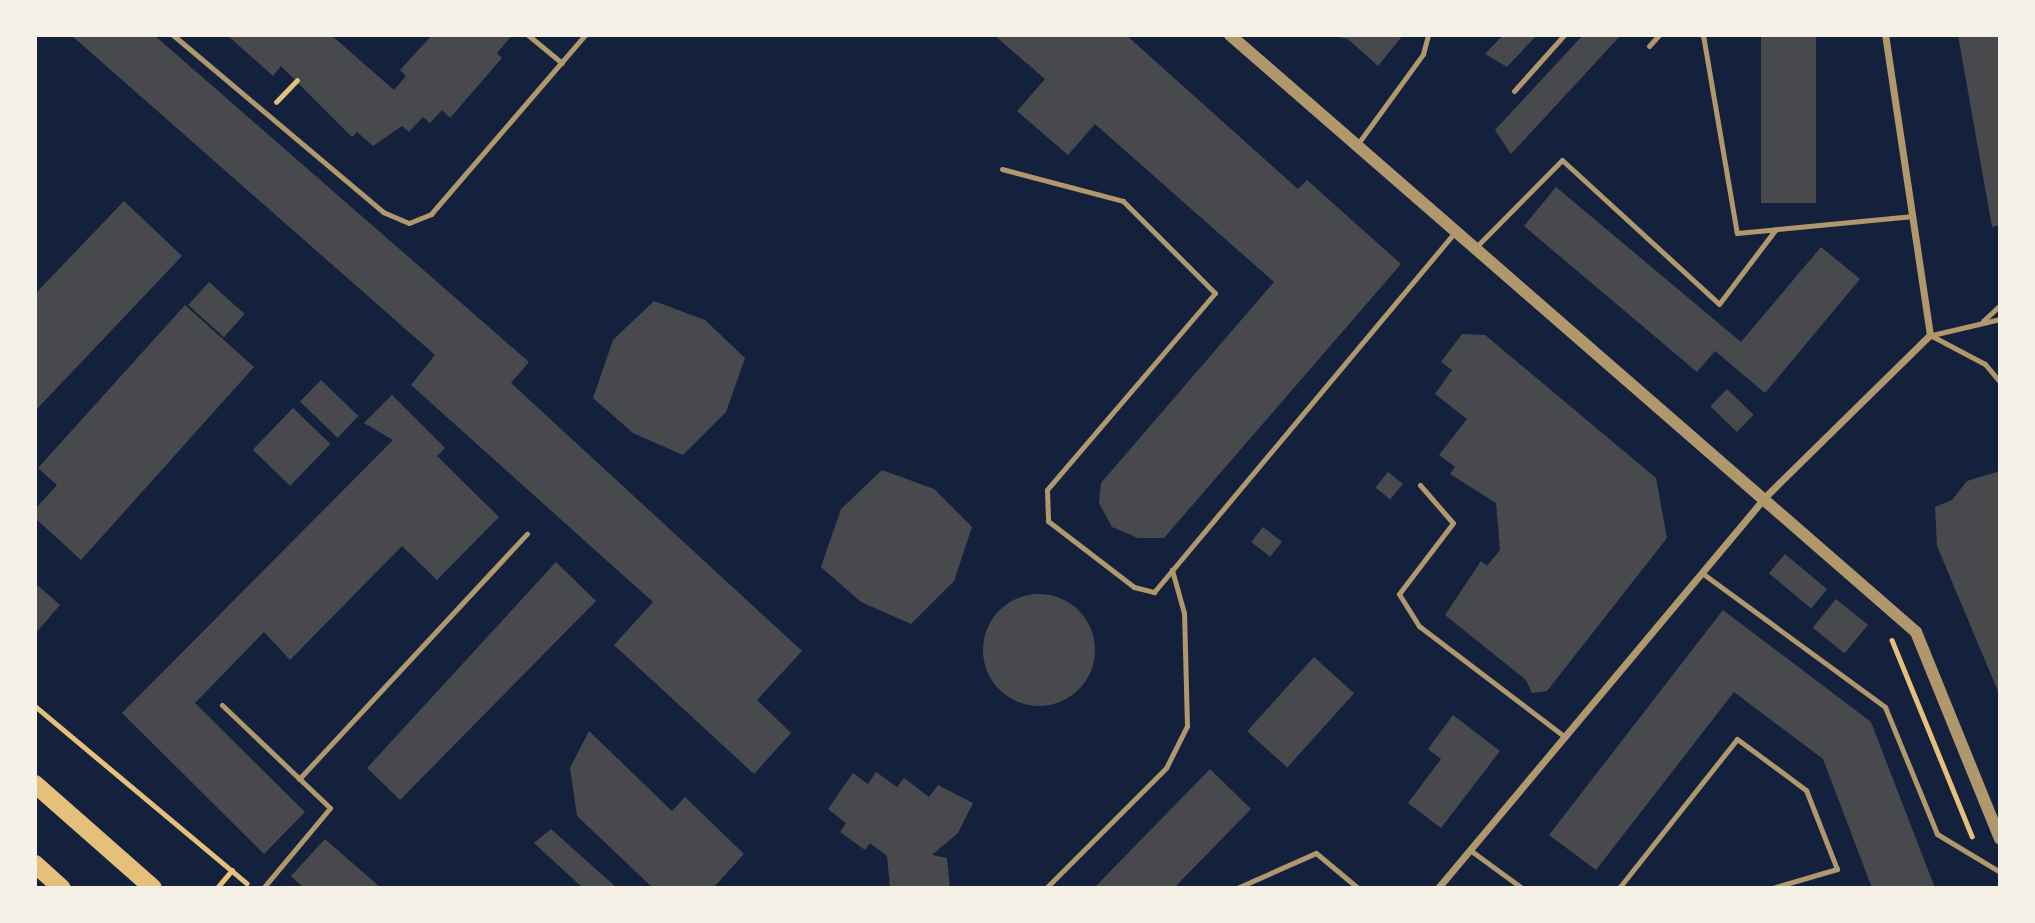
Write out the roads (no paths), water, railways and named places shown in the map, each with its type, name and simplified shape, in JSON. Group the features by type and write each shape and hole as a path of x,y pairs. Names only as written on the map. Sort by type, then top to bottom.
{"main road":[{"path":"35,784 153,888"},
{"path":"35,864 62,888"}],"street":[{"path":"1230,35 1766,496 1916,632 2000,839"},
{"path":"1438,888 1766,496 1930,335 1885,35"}],"lane":[{"path":"173,35 383,212 409,223 431,214 585,35"},
{"path":"528,35 562,64"},
{"path":"1357,145 1423,54 1428,35"},
{"path":"1514,90 1564,35"},
{"path":"1649,46 1659,35"},
{"path":"1703,35 1737,233 1913,216"},
{"path":"1476,247 1562,160 1719,304 1776,229"},
{"path":"1002,169 1123,201 1215,293 1047,490 1048,521 1134,587 1154,592 1456,230"},
{"path":"1981,324 2000,305"},
{"path":"1930,335 2000,319"},
{"path":"1930,335 1985,364 2000,382"},
{"path":"1420,485 1453,523 1399,594 1419,625 1565,737"},
{"path":"299,779 527,534"},
{"path":"1046,888 1166,768 1187,726 1184,614 1172,570"},
{"path":"1702,573 1885,707 1937,834 2000,872"},
{"path":"222,705 330,808 263,888"},
{"path":"1619,888 1737,739 1806,790 1837,869 1773,888"},
{"path":"1470,850 1522,888"},
{"path":"1237,888 1316,853 1358,888"}]}
